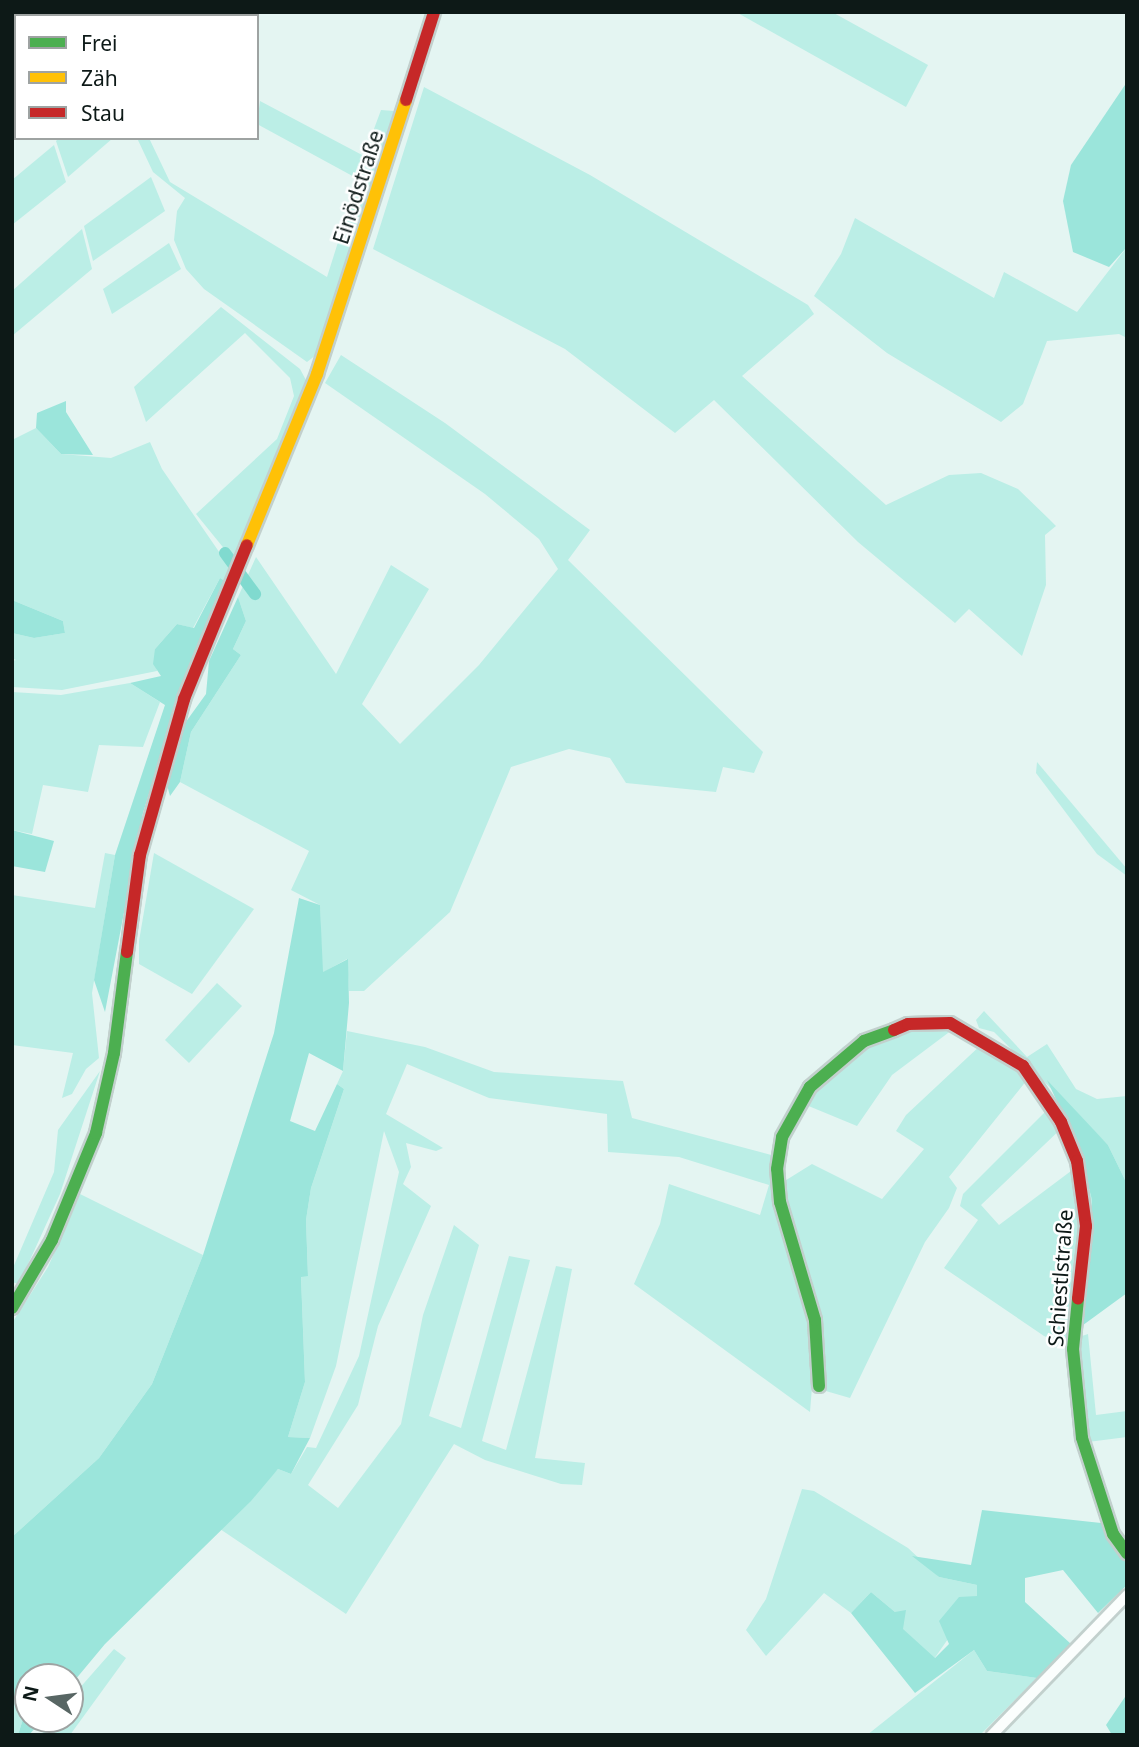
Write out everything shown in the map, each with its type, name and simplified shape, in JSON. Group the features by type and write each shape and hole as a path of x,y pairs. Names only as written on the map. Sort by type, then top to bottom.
{"street":[{"name":"Einödstraße","path":"12,1308 52,1240 96,1133 114,1054 140,855 184,699 317,374 435,12"},
{"name":"Schiestlstraße","path":"819,1385 816,1320 780,1202 777,1169 782,1137 810,1087 864,1041 908,1024 950,1023 967,1030 1023,1066 1061,1122 1077,1161 1086,1226 1073,1320 1081,1426 1099,1495 1113,1534 1127,1553"},
{"path":"992,1735 1127,1595"}],"green space":[{"path":"736,12 832,12 928,65 906,107"},
{"path":"12,15 14,81 12,134"},
{"path":"424,87 590,175 808,305 814,314 742,376 886,505 949,475 981,473 1018,489 1056,526 1045,535 1046,585 1022,656 969,609 955,623 858,542 714,400 675,433 565,349 373,249"},
{"path":"260,101 364,156 381,110 394,111 316,355 307,362 204,289 186,269 174,240 177,211 185,198 153,172 138,140 150,140 170,182 327,277 358,179 259,125"},
{"path":"57,140 111,140 68,177"},
{"path":"54,145 66,182 12,225 12,180"},
{"path":"151,177 165,211 93,261 84,226"},
{"path":"855,218 994,298 1004,272 1077,312 1127,247 1127,338 1119,334 1047,341 1023,404 1001,422 887,353 814,296 841,254"},
{"path":"82,229 92,269 12,336 12,291"},
{"path":"169,243 181,269 112,314 103,289"},
{"path":"221,307 300,369 307,382 235,562 196,514 277,439 294,396 290,378 245,333 146,422 134,387"},
{"path":"341,355 445,423 590,530 568,560 763,752 754,773 723,767 716,792 626,783 610,758 569,749 511,767 450,912 364,991 349,991 347,959 322,973 320,905 291,890 309,851 180,782 191,732 241,655 233,649 246,621 238,597 256,557 336,674 391,565 429,589 362,704 400,744 479,665 558,569 539,539 485,494 325,383"},
{"path":"36,428 61,454 111,458 150,442 162,469 235,575 230,584 220,578 193,628 177,624 155,649 157,671 62,690 12,687 12,661 16,660 12,658 12,633 34,638 65,633 63,621 12,600 12,440"},
{"path":"130,683 160,702 143,747 99,745 88,792 43,785 32,834 12,830 12,692 61,695"},
{"path":"1037,762 1127,869 1127,876 1097,854 1036,773"},
{"path":"105,853 115,855 92,993 99,1058 86,1069 72,1094 62,1098 73,1053 12,1045 12,895 95,908"},
{"path":"154,853 254,909 192,994 139,964 139,941"},
{"path":"217,983 242,1006 189,1063 165,1040"},
{"path":"984,1011 1027,1057 1047,1044 1076,1089 1097,1099 1127,1096 1127,1184 1108,1145 994,1032 979,1028 976,1020"},
{"path":"930,1018 964,1021 892,1075 857,1126 794,1100 843,1047 885,1025"},
{"path":"347,1031 425,1047 494,1072 623,1081 632,1118 775,1156 775,1187 812,1164 882,1199 924,1149 896,1131 906,1115 983,1043 1027,1080 949,1177 957,1188 949,1208 925,1242 850,1398 812,1387 810,1412 634,1284 660,1224 669,1184 760,1215 769,1185 679,1157 608,1152 607,1114 489,1098 407,1064 386,1114 443,1148 436,1151 406,1143 411,1167 403,1184 431,1206 378,1326 358,1405 308,1485 338,1508 401,1424 423,1315 454,1225 479,1245 429,1416 461,1428 509,1256 530,1260 482,1441 506,1450 556,1266 572,1269 535,1458 585,1463 582,1485 561,1484 485,1460 454,1444 346,1614 220,1529 278,1469 291,1474 307,1447 316,1448 359,1356 399,1172 384,1131 336,1366 310,1438 288,1437 305,1382 301,1276 308,1275 306,1220 311,1188 344,1089 337,1084 343,1071"},
{"path":"100,1071 60,1194 19,1284 12,1282 12,1270 54,1172 58,1130"},
{"path":"1055,1102 1066,1124 981,1205 999,1225 1083,1162 1092,1200 1079,1303 1068,1346 1044,1336 944,1268 978,1220 960,1206 963,1194"},
{"path":"80,1194 203,1255 152,1384 99,1458 12,1537 12,1323 48,1267"},
{"path":"1088,1334 1096,1415 1127,1411 1127,1437 1088,1442 1076,1338"},
{"path":"802,1489 814,1491 908,1548 939,1577 977,1585 978,1596 934,1659 902,1629 895,1612 871,1592 851,1613 824,1593 766,1656 746,1630 766,1599"},
{"path":"114,1649 126,1658 84,1716 84,1683"},
{"path":"974,1650 987,1671 1037,1678 980,1735 867,1735"},
{"path":"12,1694 14,1733 19,1733 12,1735"},
{"path":"43,1733 71,1733 70,1735 41,1735"}],"shaded area":[{"path":"1127,82 1127,247 1109,267 1073,252 1063,201 1071,165"},
{"path":"66,401 66,412 93,455 61,454 36,428 37,413"},
{"path":"220,578 230,584 174,713 143,813 105,1012 94,980 115,855 165,705 130,683 161,676 153,664 155,649 177,624 194,628"},
{"path":"238,597 246,621 233,649 241,655 191,732 180,782 170,796 166,781 180,730 206,694 209,661"},
{"path":"12,600 63,621 65,633 34,638 12,633"},
{"path":"12,830 54,841 45,872 12,866"},
{"path":"299,898 320,905 323,972 348,959 349,1003 343,1071 309,1053 290,1121 315,1131 337,1084 344,1089 311,1188 306,1220 308,1276 301,1277 305,1382 288,1437 310,1438 291,1474 278,1469 251,1501 105,1644 84,1669 84,1663 14,1663 14,1696 12,1537 99,1458 152,1384 203,1255 274,1033"},
{"path":"1047,1080 1108,1145 1127,1184 1127,1293 1079,1328 1092,1200 1079,1149"},
{"path":"982,1510 1101,1523 1127,1557 1127,1585 1098,1613 1063,1570 1025,1578 1025,1602 1071,1644 1037,1678 987,1671 974,1650 915,1693 851,1613 871,1592 895,1612 906,1610 903,1629 935,1658 949,1644 939,1621 959,1597 977,1596 977,1585 939,1577 912,1556 971,1565"},
{"path":"1127,1694 1127,1735 1112,1735 1106,1725"}],"waterway":[{"path":"225,553 255,594"}],"traffic: fast":[{"path":"12,1308 52,1240 96,1133 114,1053 127,952"},
{"path":"819,1386 815,1320 780,1202 777,1169 782,1137 810,1087 864,1041 894,1030"},
{"path":"1078,1299 1073,1349 1082,1438 1113,1534 1127,1553"}],"traffic: slow":[{"path":"247,545 317,374 406,100"}],"traffic: jam":[{"path":"406,100 434,12"},
{"path":"127,952 140,855 184,699 247,545"},
{"path":"894,1030 908,1024 950,1023 1023,1066 1061,1122 1077,1161 1086,1226 1078,1299"}]}
